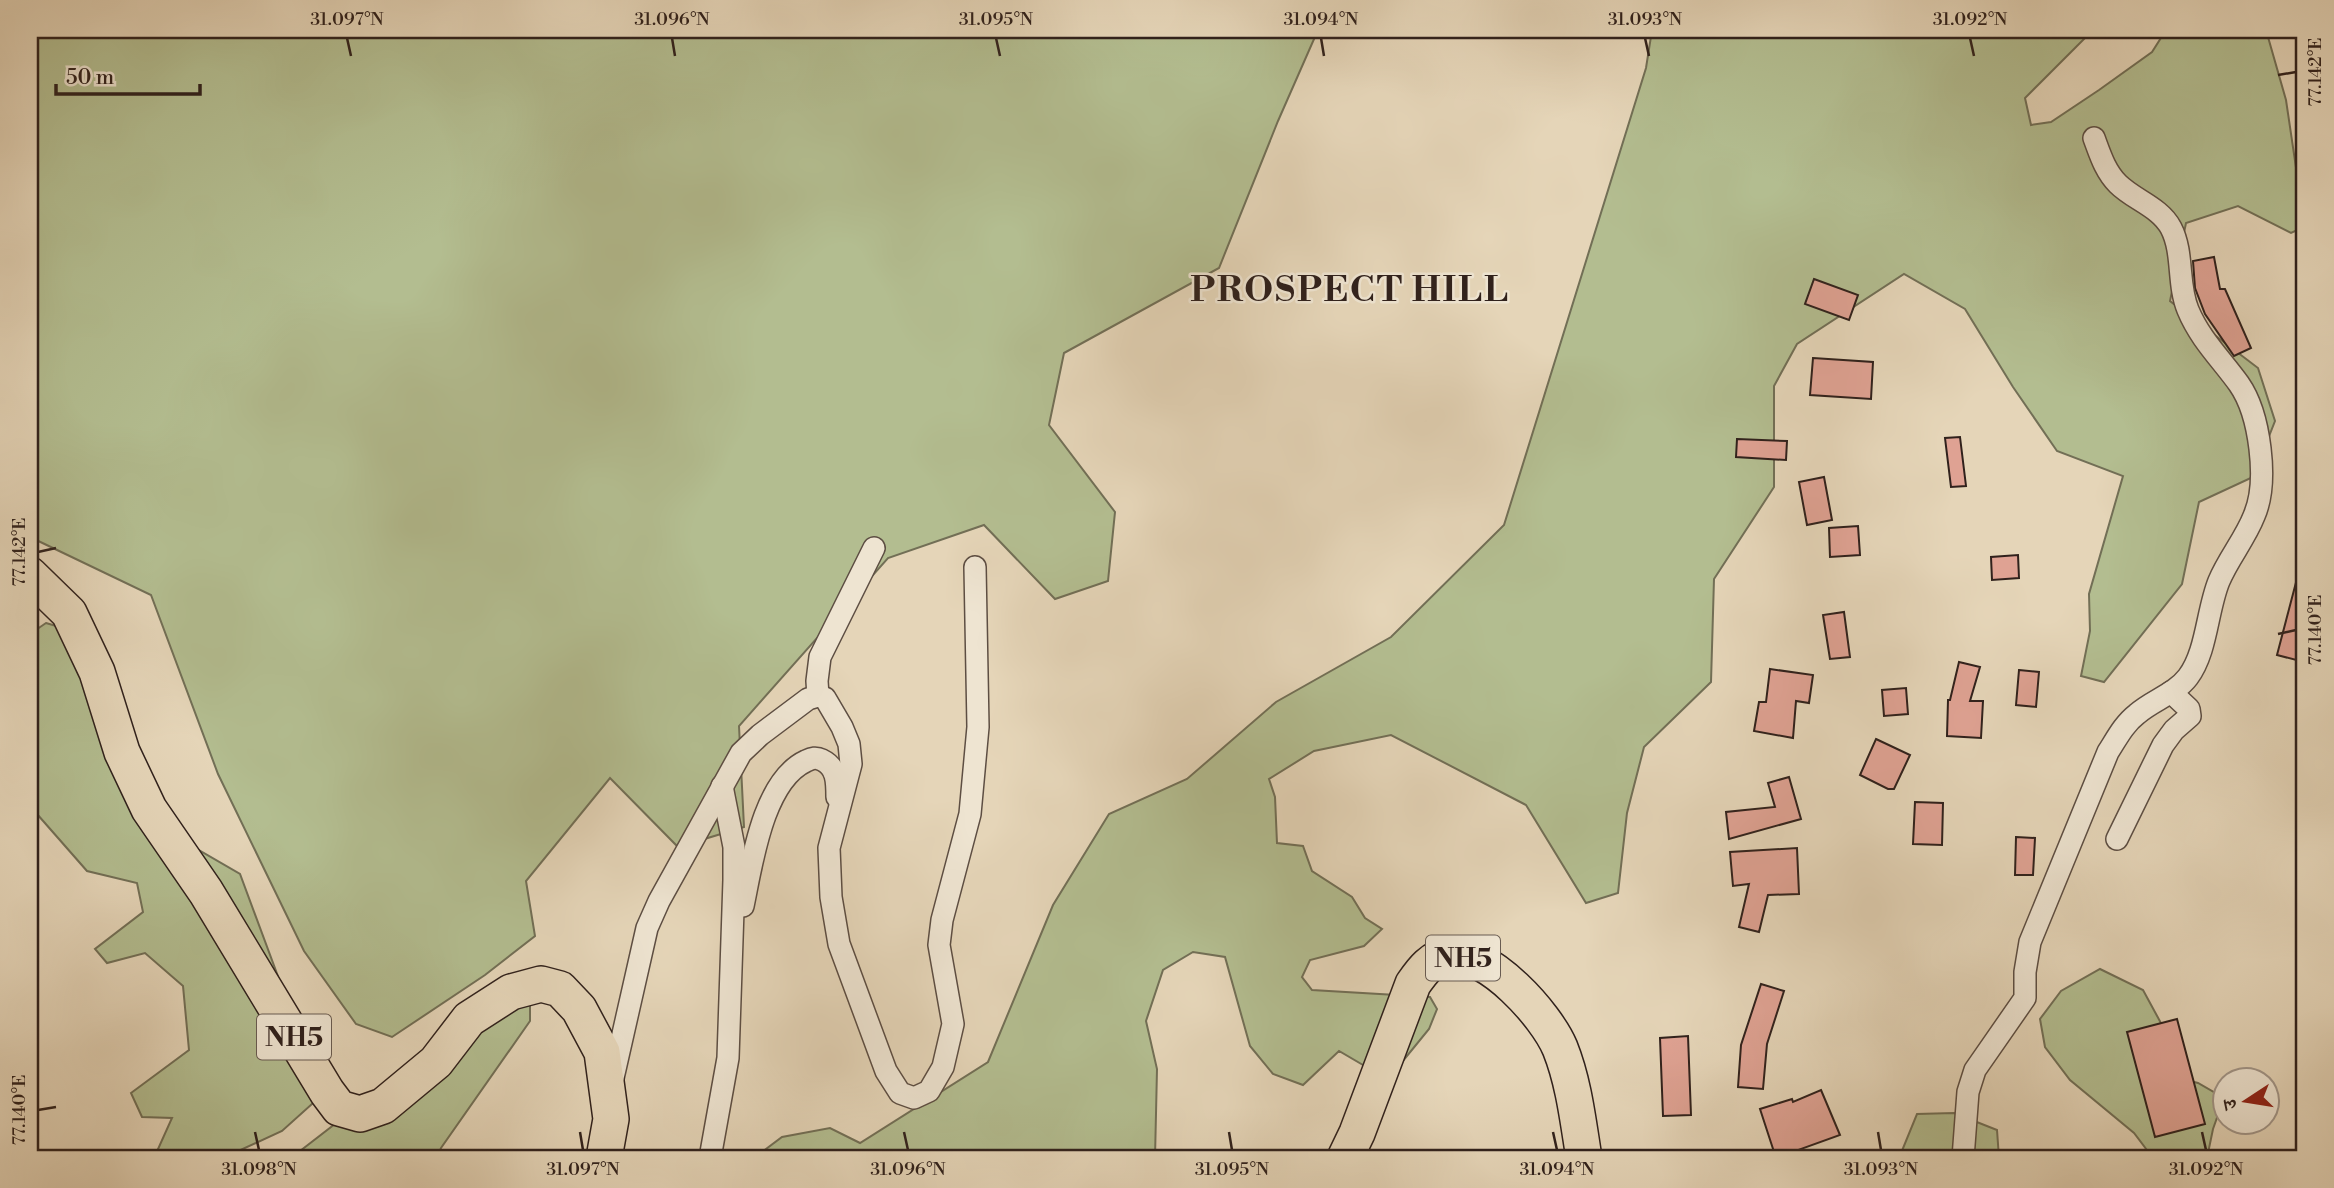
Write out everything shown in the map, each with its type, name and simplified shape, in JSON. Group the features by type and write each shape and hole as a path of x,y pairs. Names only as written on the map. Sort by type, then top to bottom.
{"highway":[{"name":"NH5","path":"30,575 69,613 97,672 122,752 149,809 206,892 339,1108 360,1114 383,1106 436,1062 469,1019 511,992 541,984 560,989 579,1009 603,1052 611,1119 604,1158"},
{"name":"NH5","path":"1345,1158 1413,984 1426,966 1450,956 1480,961 1510,984 1540,1013 1559,1047 1574,1095 1584,1158"}],"street":[{"path":"1963,1158 1968,1092 1975,1070 2025,998 2025,972 2030,942 2108,751 2123,728 2138,712 2171,692 2186,679 2195,666 2216,588 2254,518 2262,496 2261,454 2254,422 2241,387 2196,330 2186,306 2181,265 2172,229 2160,214 2118,184 2104,166 2094,138"},
{"path":"818,696 820,657 874,548"},
{"path":"608,1097 647,928 659,901 741,753 808,699 818,696 825,698 842,727 849,744 851,764 829,848 831,897 839,944 886,1071 900,1093 914,1098 929,1091 943,1067 953,1024 939,945 942,920 970,814 978,727 975,567"},
{"path":"2117,839 2163,745 2174,730 2190,716 2189,709 2171,692"},
{"path":"731,963 762,825 784,779 796,766 813,758 829,764 837,777 836,820"},
{"path":"710,1158 727,1058 731,963 734,847 722,786"}],"green space":[{"path":"30,30 1318,30 1219,268 1064,353 1049,425 1115,512 1108,581 1055,599 984,525 888,558 739,726 744,827 678,847 610,778 526,881 535,936 485,975 392,1037 356,1024 304,951 218,774 151,595 30,537"},
{"path":"1652,30 2093,30 2025,98 2031,125 2051,122 2099,90 2152,52 2166,30 2266,30 2286,100 2299,188 2304,198 2304,227 2291,233 2238,206 2186,223 2170,301 2258,368 2275,421 2253,477 2199,502 2182,584 2104,682 2081,676 2090,631 2089,594 2123,476 2057,451 2013,387 1965,309 1904,274 1797,344 1774,386 1774,487 1714,579 1711,682 1644,747 1627,813 1618,893 1586,903 1526,805 1391,735 1314,751 1269,779 1275,797 1277,843 1303,846 1312,871 1352,897 1365,918 1382,929 1364,946 1310,960 1302,977 1312,990 1430,997 1437,1009 1429,1029 1398,1067 1375,1072 1339,1051 1303,1085 1273,1074 1250,1046 1225,957 1193,952 1163,970 1146,1021 1157,1069 1155,1158 754,1158 782,1137 830,1128 860,1143 988,1062 1053,905 1109,814 1187,779 1276,702 1391,637 1504,525 1646,68"},
{"path":"46,623 97,638 154,824 240,874 322,1095 282,1131 236,1152 233,1158 154,1158 172,1118 142,1117 131,1093 189,1050 183,986 145,953 107,963 95,949 143,912 137,883 87,871 30,806 30,634"},
{"path":"2100,969 2143,990 2162,1025 2166,1075 2198,1083 2212,1091 2212,1134 2207,1158 2153,1158 2134,1133 2070,1080 2045,1047 2040,1019 2061,991"},
{"path":"530,998 530,1021 441,1148 437,1158 291,1158 344,1117 397,1117 429,1052"},
{"path":"1954,1113 1997,1130 1999,1158 1899,1158 1917,1114"}],"building":[{"path":"2214,257 2220,289 2225,289 2251,348 2234,356 2205,314 2195,288 2193,261"},
{"path":"1814,279 1858,295 1849,320 1805,304"},
{"path":"1813,358 1873,362 1871,399 1810,395"},
{"path":"1960,437 1966,486 1951,487 1945,438"},
{"path":"1737,439 1787,441 1786,460 1736,457"},
{"path":"1824,477 1832,520 1807,525 1799,482"},
{"path":"1858,526 1860,555 1830,557 1829,528"},
{"path":"2018,555 2019,578 1992,580 1991,557"},
{"path":"2299,571 2304,572 2304,662 2277,655"},
{"path":"1844,612 1850,657 1830,659 1823,615"},
{"path":"1959,662 1980,667 1970,701 1983,701 1981,738 1947,736 1948,700"},
{"path":"1770,669 1813,675 1809,703 1796,701 1793,738 1754,731 1759,702 1766,702"},
{"path":"2019,670 2039,672 2036,707 2016,705"},
{"path":"1906,688 1908,714 1884,716 1882,690"},
{"path":"1876,739 1910,755 1894,789 1888,789 1860,775"},
{"path":"1789,777 1801,819 1729,839 1726,812 1775,807 1768,783"},
{"path":"1915,802 1943,803 1942,845 1913,844"},
{"path":"2016,837 2035,838 2033,875 2015,875"},
{"path":"1797,848 1799,894 1768,895 1759,932 1739,927 1749,884 1733,886 1730,852"},
{"path":"1761,984 1784,991 1767,1044 1763,1089 1738,1087 1741,1045"},
{"path":"2177,1019 2205,1124 2155,1137 2127,1032"},
{"path":"1688,1036 1691,1115 1663,1116 1660,1038"},
{"path":"1821,1090 1840,1135 1776,1158 1760,1109 1792,1099 1793,1102"}],"district":[{"name":"PROSPECT HILL","path":"1350,289"}]}
